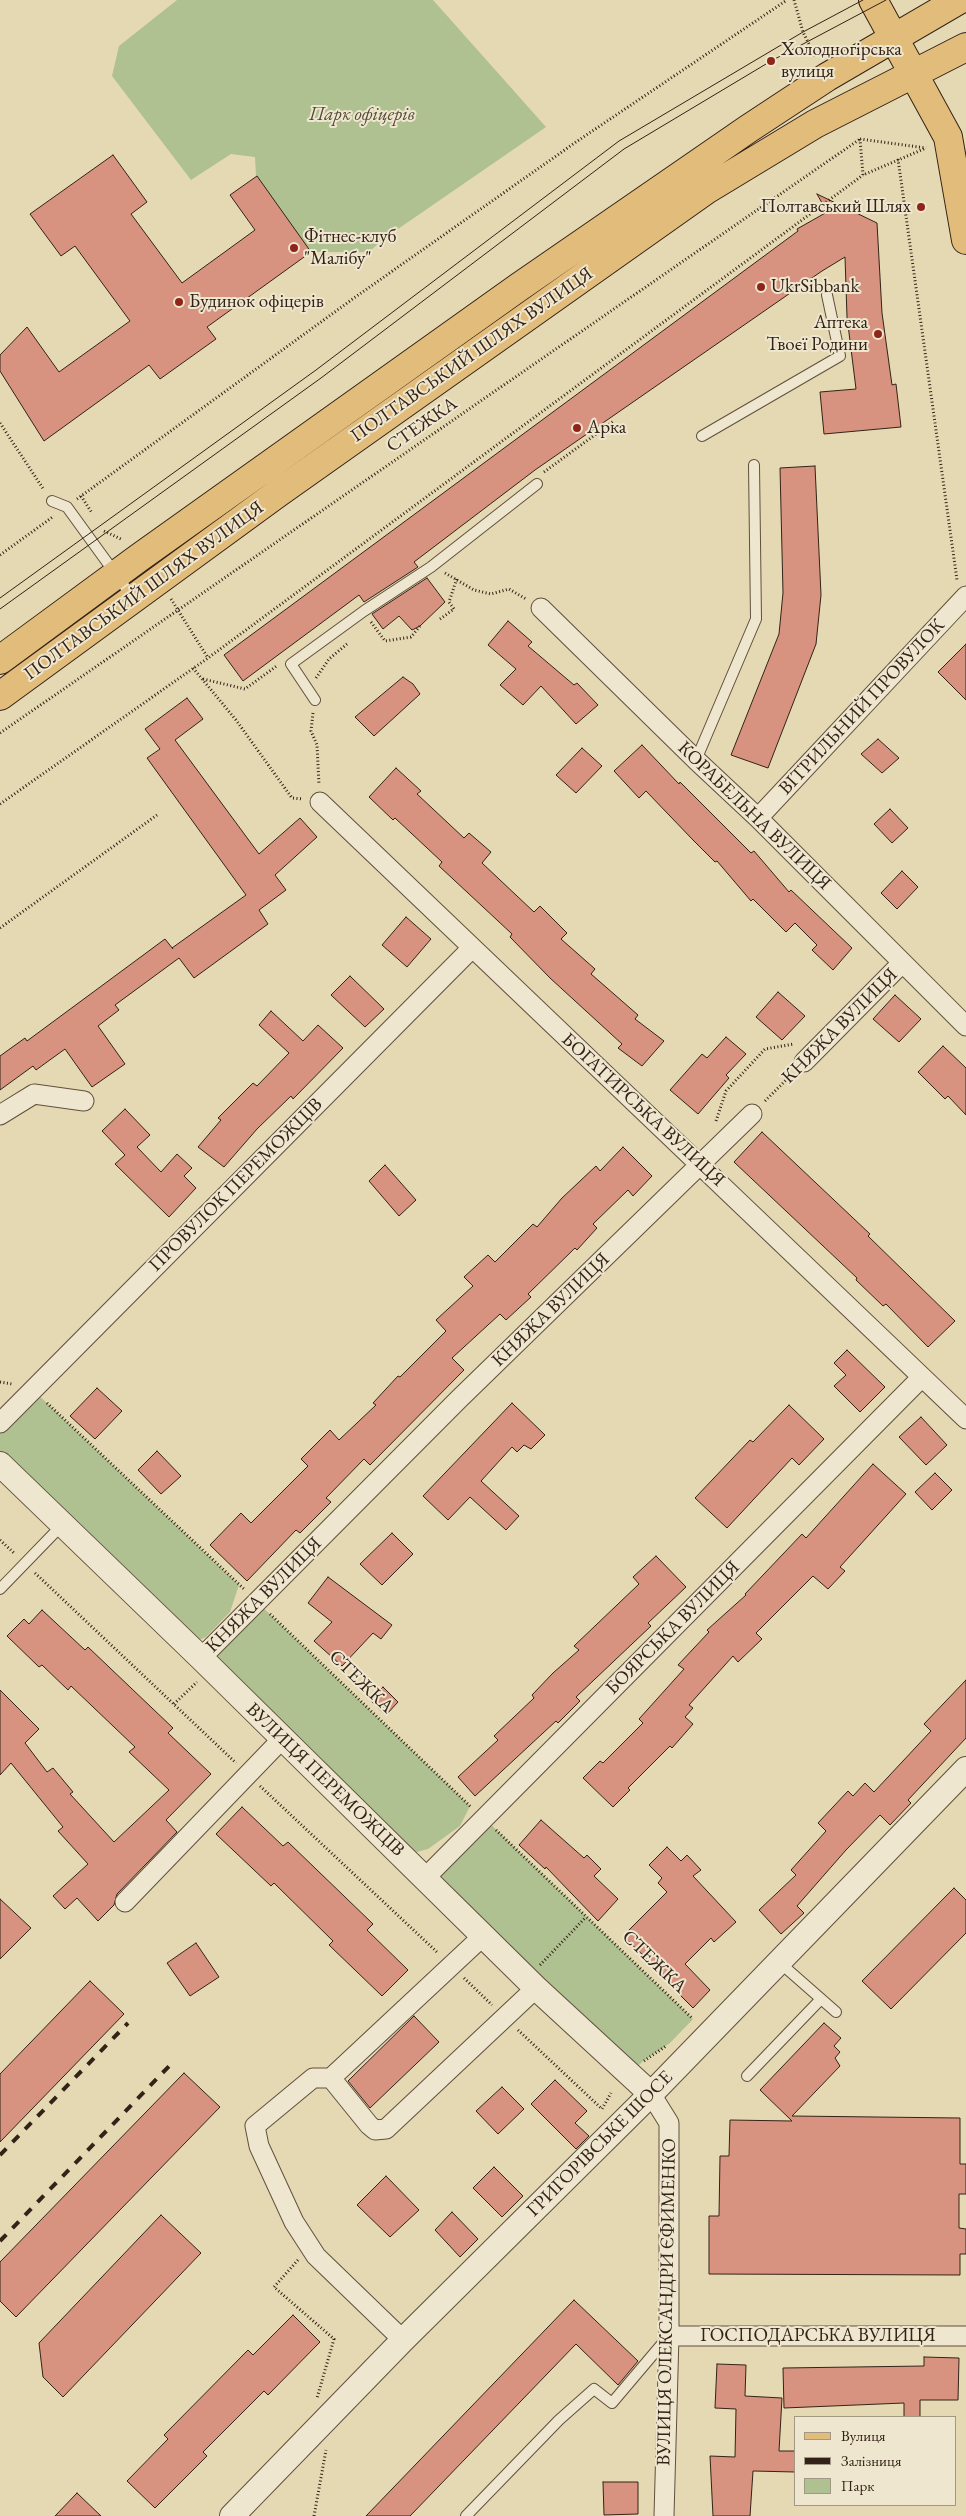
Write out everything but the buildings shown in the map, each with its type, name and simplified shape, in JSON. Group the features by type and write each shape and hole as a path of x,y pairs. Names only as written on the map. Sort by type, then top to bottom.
{"main road":[{"path":"873,0 916,75 948,137 966,240"},
{"name":"ПОЛТАВСЬКИЙ ШЛЯХ ВУЛИЦЯ","path":"0,660 116,574 527,281 748,129 893,37 959,0"},
{"name":"ПОЛТАВСЬКИЙ ШЛЯХ ВУЛИЦЯ","path":"0,696 535,309 706,190 815,124 916,75 966,47"}],"street":[{"name":"ВІТРИЛЬНИЙ ПРОВУЛОК","path":"758,818 963,599"},
{"name":"КОРАБЕЛЬНА ВУЛИЦЯ","path":"541,608 758,818 966,1026"},
{"name":"БОГАТИРСЬКА ВУЛИЦЯ","path":"320,802 966,1419"},
{"name":"ПРОВУЛОК ПЕРЕМОЖЦІВ","path":"0,1423 472,948"},
{"name":"КНЯЖА ВУЛИЦЯ","path":"804,1062 902,963"},
{"path":"0,1115 34,1094 84,1101"},
{"name":"КНЯЖА ВУЛИЦЯ","path":"201,1658 459,1399 702,1165 752,1114"},
{"name":"БОЯРСЬКА ВУЛИЦЯ","path":"425,1878 921,1378"},
{"name":"ВУЛИЦЯ ПЕРЕМОЖЦІВ","path":"0,1464 283,1738 532,1984 651,2094"},
{"path":"125,1902 283,1738"},
{"name":"ГРИГОРІВСЬКЕ ШОСЕ","path":"242,2510 403,2340 963,1780"},
{"path":"403,2340 316,2256 294,2222 259,2146 256,2126 313,2078 331,2078 483,1936"},
{"path":"331,2078 368,2125 376,2130 386,2130 505,2018 532,1984"},
{"name":"ВУЛИЦЯ ОЛЕКСАНДРИ ЄФИМЕНКО","path":"651,2094 669,2123 669,2336 664,2516"},
{"name":"ГОСПОДАРСЬКА ВУЛИЦЯ","path":"669,2336 966,2336"}],"lane":[{"path":"702,436 840,356 827,295"},
{"path":"696,760 756,619 754,465"},
{"path":"316,700 291,664 364,611 431,567 537,484"},
{"path":"52,501 68,507 133,598"},
{"path":"0,1590 62,1525"},
{"path":"779,1962 836,2012"},
{"path":"748,2076 821,1999"},
{"path":"466,2516 559,2420 594,2389 612,2403 669,2336"}],"path":[{"path":"0,555 354,298 576,142 787,0"},
{"path":"794,0 803,32 817,59"},
{"path":"0,804 208,658 863,175 926,148 860,139 863,175"},
{"name":"СТЕЖКА","path":"0,733 860,139"},
{"path":"898,159 963,599"},
{"path":"0,423 52,501"},
{"path":"81,496 95,518"},
{"path":"100,525 105,533 130,544"},
{"path":"431,567 457,578 474,590 492,594 509,589 541,608"},
{"path":"440,619 454,609 449,602 457,578"},
{"path":"167,594 208,658"},
{"path":"364,611 385,641 411,637 420,626"},
{"path":"193,668 236,720 292,798 320,802"},
{"path":"0,928 157,815"},
{"path":"715,1123 726,1091 765,1049 827,1039"},
{"name":"КНЯЖА ВУЛИЦЯ","path":"752,1114 804,1062"},
{"path":"0,1382 32,1389"},
{"name":"СТЕЖКА","path":"32,1389 693,2019"},
{"path":"0,1540 602,2109 611,2093"},
{"path":"174,1704 197,1682"},
{"path":"532,1984 586,1917"},
{"path":"310,2246 274,2287 334,2339 315,2403"},
{"path":"314,2516 327,2448"}],"green space":[{"name":"Парк офіцерів","path":"177,0 433,0 546,127 382,240 369,252 311,252 256,176 255,157 231,154 191,180 112,76 119,46"},
{"path":"32,1389 239,1585 230,1612 206,1637 187,1645 0,1464 0,1423"},
{"path":"257,1602 470,1806 460,1826 428,1849 402,1856 201,1658"},
{"path":"484,1818 693,2019 670,2043 643,2061 630,2074 425,1878"}],"tram line":[{"path":"0,598 316,370 619,141 803,32 863,0"},
{"path":"0,609 321,378 624,149 771,61 886,0"}],"railway":[{"path":"0,2155 128,2023"},
{"path":"0,2241 174,2061"}],"place":[{"name":"Холодногірська вулиця","path":"771,61"},
{"name":"Полтавський Шлях","path":"921,207"},
{"name":"Фітнес-клуб \"Малібу\"","path":"294,248"},
{"name":"UkrSibbank","path":"761,287"},
{"name":"Будинок офіцерів","path":"179,302"},
{"name":"Аптека Твоєї Родини","path":"878,334"},
{"name":"Арка","path":"577,428"}]}
